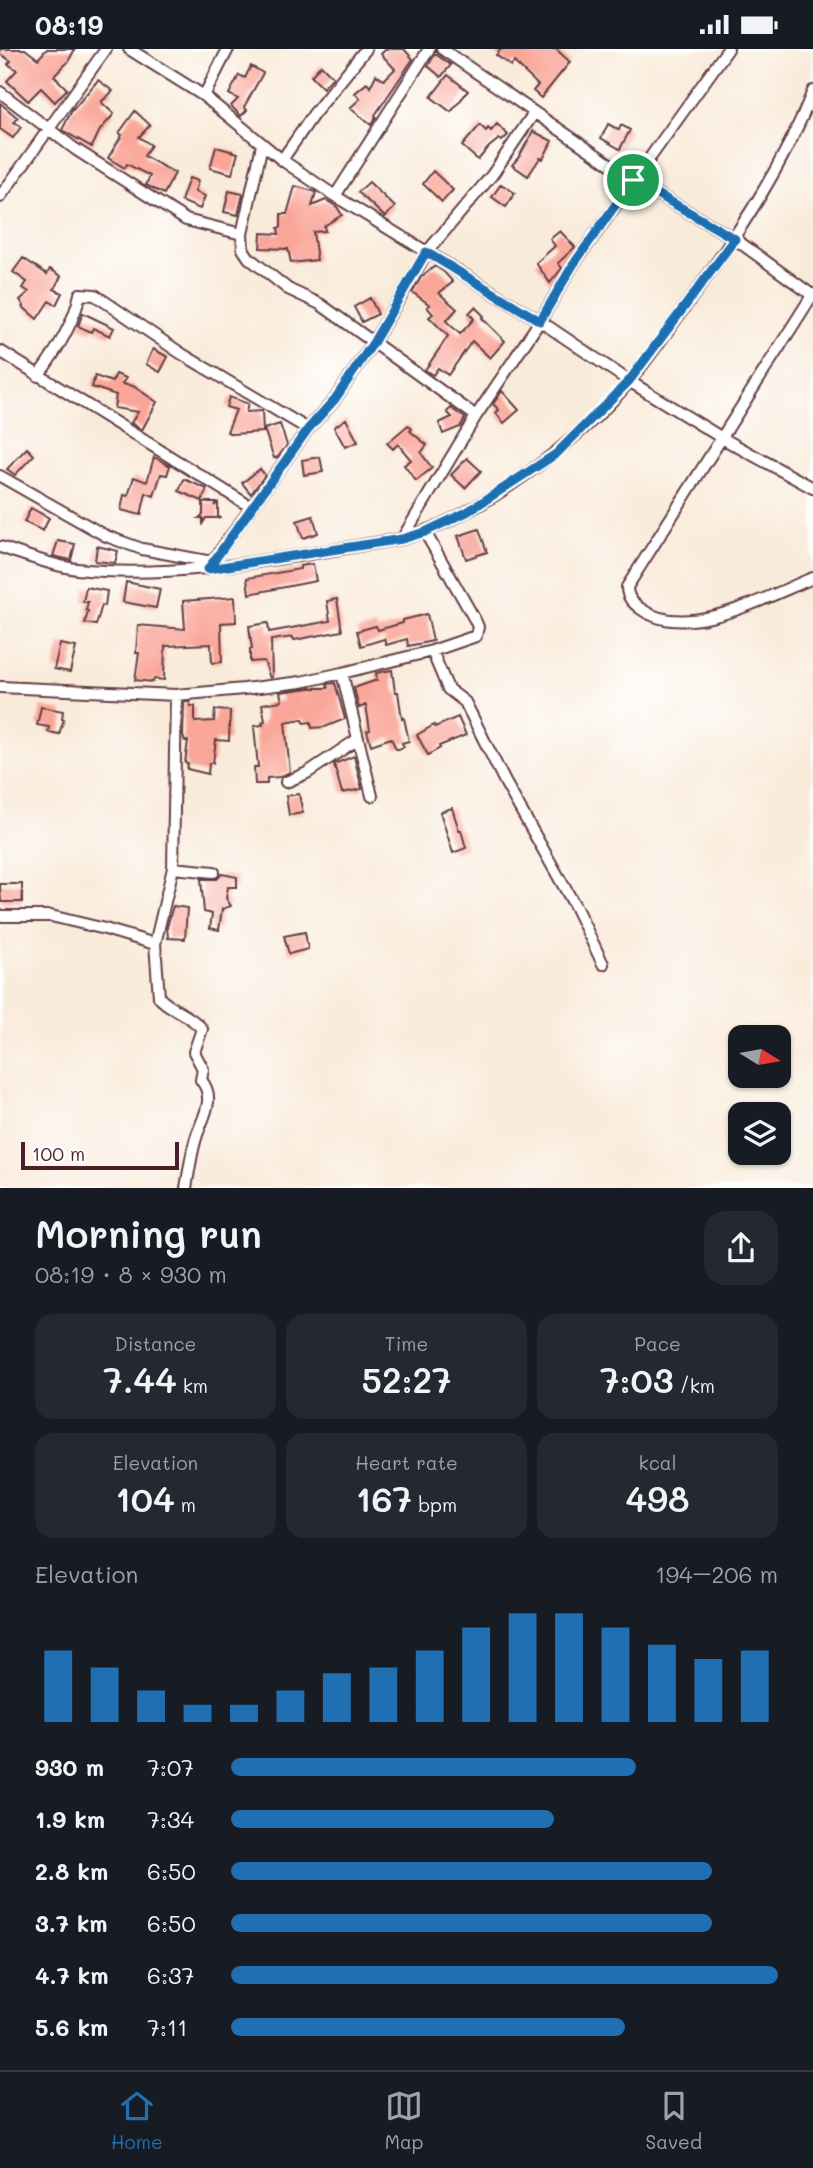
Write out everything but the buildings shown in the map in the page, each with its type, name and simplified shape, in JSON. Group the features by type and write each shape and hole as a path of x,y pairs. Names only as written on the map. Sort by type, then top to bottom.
{"street":[{"path":"0,197 106,49"},
{"path":"129,49 204,96 262,145 335,196 540,321 629,381 722,438 813,488"},
{"path":"204,96 228,49"},
{"path":"282,160 313,115 366,49"},
{"path":"335,196 429,49"},
{"path":"442,49 633,180 735,239 813,294 627,587 629,599 649,615 669,620 692,620 720,615 813,578"},
{"path":"402,539 476,416 540,321 573,265 728,49"},
{"path":"0,547 75,569 161,572 402,539 425,532 467,512 556,454 629,381 735,239 798,128 813,91"},
{"path":"0,92 75,149 186,220 242,234"},
{"path":"210,565 308,429 335,399 373,343 426,252 492,175 534,113"},
{"path":"262,145 242,234 243,249 249,258 288,289 320,304 476,416"},
{"path":"38,376 53,356 70,324 80,294 89,293 182,354 308,429"},
{"path":"0,351 251,506"},
{"path":"0,476 106,536 142,549 210,565"},
{"path":"0,687 176,695 301,682 432,651 477,636 478,627 425,532"},
{"path":"432,651 449,689 465,702 505,782 575,906 603,964"},
{"path":"342,673 372,796"},
{"path":"176,695 173,869 155,944 159,997 163,1002 191,1017 202,1028 194,1052 203,1069 201,1080 208,1092 208,1103 206,1117 196,1138 186,1188"},
{"path":"286,782 307,773 358,739"},
{"path":"173,869 214,872"},
{"path":"0,916 51,916 155,944"}],"route":[{"path":"633,180 735,239 629,381 556,454 467,512 425,532 402,539 208,569 308,429 335,399 373,343 426,252 540,321 573,265 633,180"}]}
